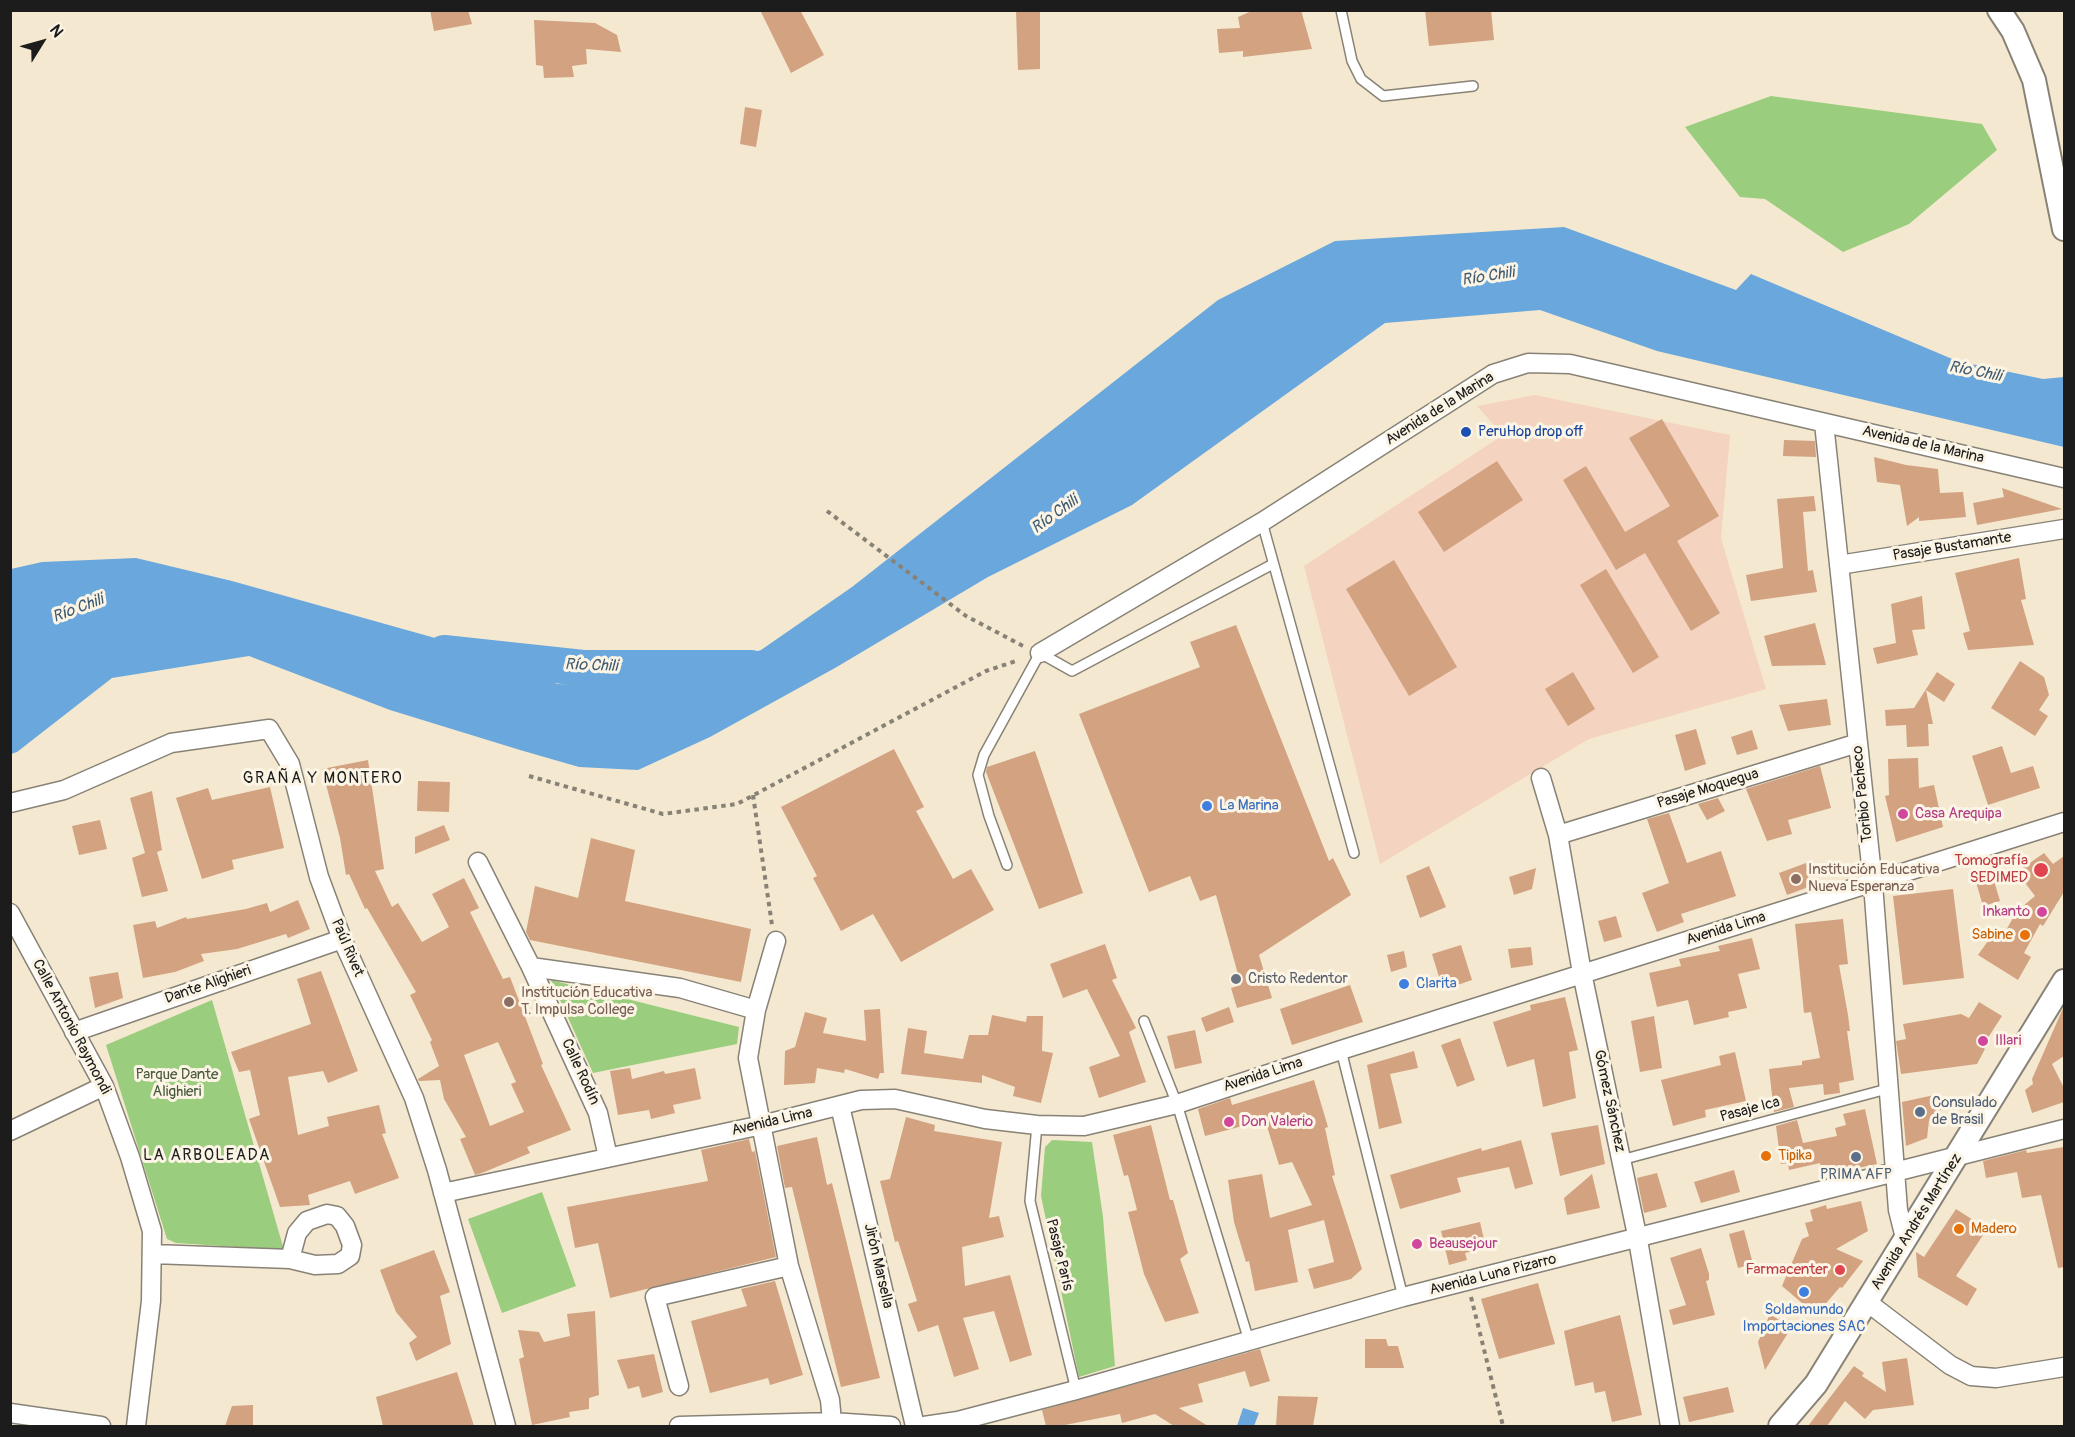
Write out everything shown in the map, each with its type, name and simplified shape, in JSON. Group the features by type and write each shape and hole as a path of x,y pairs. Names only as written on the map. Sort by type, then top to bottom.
{"street":[{"path":"1999,10 2013,31 2034,80 2064,229"},
{"name":"Avenida de la Marina","path":"1040,653 1262,522 1493,375 1528,363 1570,364 2064,478"},
{"name":"Toribio Pacheco","path":"1824,423 1873,884 1898,1210 1905,1238"},
{"name":"Pasaje Bustamante","path":"1839,565 2064,529"},
{"name":"Paúl Rivet","path":"10,803 64,790 171,742 269,729 290,764 319,878 342,939 414,1098 443,1193 506,1426"},
{"name":"Pasaje Moquegua","path":"1558,835 1858,743"},
{"name":"Gómez Sánchez","path":"1541,778 1558,835 1582,973 1638,1240 1670,1426"},
{"name":"Avenida Lima","path":"443,1193 762,1125 861,1100 895,1099 985,1119 1037,1125 1084,1126 1177,1104 1582,973 1873,884 2064,822"},
{"name":"Calle Rodín","path":"478,862 531,967 598,1113 608,1156"},
{"name":"Calle Antonio Raymondi","path":"10,914 104,1086 130,1157 152,1231 151,1301 136,1426"},
{"path":"774,933 756,1010 748,1058 789,1266 830,1400 832,1422"},
{"name":"Dante Alighieri","path":"74,1032 342,939"},
{"path":"531,967 680,988 756,1010"},
{"name":"Avenida Andrés Martínez","path":"1779,1426 1815,1384 1868,1302 2064,981"},
{"path":"10,1131 104,1086"},
{"name":"Jirón Marsella","path":"840,1106 915,1426"},
{"name":"Avenida Luna Pizarro","path":"924,1426 958,1421 1467,1281 1638,1240 2064,1129"},
{"path":"153,1254 290,1259"},
{"path":"679,1386 655,1297 789,1266"},
{"path":"1868,1302 1950,1365 1971,1376 1996,1378 2064,1367"},
{"path":"10,1413 101,1426"},
{"path":"679,1426 832,1422 891,1426"}],"lane":[{"path":"1341,10 1352,61 1361,79 1383,96 1473,86"},
{"path":"1262,522 1354,853"},
{"path":"1007,865 989,816 978,775 984,755 1040,653 1072,671 1273,564"},
{"path":"1144,1021 1177,1104 1249,1341"},
{"path":"1341,1050 1403,1298"},
{"name":"Pasaje Ica","path":"1621,1160 1887,1089"},
{"name":"Pasaje París","path":"1037,1125 1030,1201 1076,1390"}],"path":[{"path":"827,511 966,616 1010,640"},
{"path":"529,776 663,814 737,804 986,671 1040,653"},
{"path":"753,795 774,933"},
{"path":"1467,1281 1503,1426"}],"shaded area":[{"path":"1535,395 1730,435 1721,538 1766,689 1589,739 1380,864 1304,566 1503,435 1477,406"}],"green space":[{"path":"1771,96 1982,124 1997,150 1909,224 1843,252 1765,199 1740,197 1685,127"},
{"path":"551,980 739,1027 737,1044 593,1073"},
{"name":"Parque Dante Alighieri","path":"212,1000 284,1250 176,1243 167,1239 106,1045"},
{"path":"1052,1140 1092,1142 1103,1217 1115,1366 1079,1377 1041,1196 1045,1147"},
{"path":"542,1192 576,1286 502,1313 468,1219"}],"water":[{"path":"1564,227 1736,290 1751,274 1957,361 2043,379 2064,377 2064,447 1657,351 1540,310 1385,323 1132,505 988,577 835,668 710,737 638,770 579,767 520,750 390,710 249,656 112,678 17,752 11,754 11,569 42,562 136,558 232,581 460,645 557,684 643,686 761,650 852,587 1218,300 1335,241"},
{"path":"1243,1408 1259,1413 1254,1426 1237,1426"}],"building":[{"path":"430,10 468,10 472,24 434,31"},
{"path":"760,10 800,10 824,55 791,73"},
{"path":"1016,10 1040,10 1040,69 1018,70"},
{"path":"1254,10 1301,10 1312,49 1243,57 1243,51 1219,53 1217,29 1240,28 1238,17"},
{"path":"1425,10 1491,10 1494,40 1429,46"},
{"path":"534,20 595,23 617,35 621,52 586,49 587,64 572,66 574,77 544,78 543,66 536,65"},
{"path":"745,107 762,110 756,147 740,144"},
{"path":"1662,419 1719,516 1677,541 1720,613 1691,631 1645,553 1616,570 1563,480 1586,466 1625,532 1670,506 1629,438"},
{"path":"1784,440 1815,441 1816,457 1783,456"},
{"path":"1874,457 1906,465 1938,469 1940,493 1963,492 1966,517 1919,521 1919,517 1907,526 1900,485 1877,482"},
{"path":"1497,461 1523,500 1444,552 1418,512"},
{"path":"2002,488 2062,509 1977,525 1973,503 2004,497"},
{"path":"1814,496 1816,511 1803,512 1808,571 1813,570 1817,592 1751,601 1746,575 1783,568 1777,499"},
{"path":"2019,558 2026,599 2021,600 2034,645 1968,650 1963,633 1970,631 1955,573"},
{"path":"1394,560 1457,667 1409,696 1346,589"},
{"path":"1606,569 1659,657 1633,673 1580,585"},
{"path":"1922,596 1925,629 1912,630 1918,655 1877,664 1873,648 1896,643 1891,604"},
{"path":"1815,623 1826,665 1772,666 1764,636"},
{"path":"1236,625 1329,861 1333,858 1351,895 1259,955 1272,998 1237,1008 1231,988 1241,985 1216,895 1200,901 1190,876 1149,892 1079,714 1200,667 1190,642"},
{"path":"2020,661 2044,677 2049,695 2039,710 2048,716 2035,736 1991,708"},
{"path":"1573,672 1595,709 1568,726 1545,689"},
{"path":"1937,672 1955,684 1944,702 1926,690 1933,724 1928,724 1929,746 1907,747 1906,725 1886,726 1885,710 1914,708"},
{"path":"1827,699 1831,725 1788,731 1779,705"},
{"path":"1696,729 1706,764 1685,771 1675,735"},
{"path":"1752,730 1758,749 1737,755 1731,737"},
{"path":"2002,746 2011,773 2033,766 2040,788 1988,805 1972,756"},
{"path":"894,749 924,807 916,811 953,879 971,869 994,910 901,962 873,914 841,931 813,878 817,876 781,807"},
{"path":"1035,751 1083,893 1039,909 986,772 987,767"},
{"path":"1918,758 1919,788 1934,785 1943,827 1896,842 1885,796 1889,795 1888,759"},
{"path":"368,760 384,869 375,871 392,907 398,903 422,942 449,927 432,894 464,878 479,908 470,912 503,979 510,977 543,1064 541,1065 571,1130 527,1147 530,1153 475,1175 460,1139 466,1137 444,1099 440,1080 419,1081 418,1079 439,1066 430,1042 432,1040 410,995 416,992 367,908 365,909 349,874 346,875 340,838 322,769","holes":["498,1042 516,1082 511,1084 524,1112 490,1126 464,1055"]},
{"path":"1820,766 1831,808 1788,820 1792,834 1767,841 1746,789"},
{"path":"418,781 450,782 449,812 417,811"},
{"path":"270,787 284,848 232,860 234,869 202,879 176,798 208,788 212,800"},
{"path":"152,791 162,850 157,852 168,891 142,897 132,858 145,853 130,798"},
{"path":"1718,798 1725,811 1707,820 1698,804"},
{"path":"1669,813 1687,863 1721,851 1736,896 1681,914 1684,922 1657,932 1642,893 1669,883 1647,819"},
{"path":"100,820 107,849 79,855 72,826"},
{"path":"444,825 450,840 415,854 415,837"},
{"path":"591,838 635,850 625,901 751,929 741,982 530,940 526,932 535,886 578,898"},
{"path":"2044,853 2053,864 2064,856 2064,892 2043,926 2040,924 2024,953 2031,957 2018,980 1978,955 1993,934 2001,939 2017,911 2035,896 2017,872"},
{"name":"Institución Educativa Nueva Esperanza","path":"1806,863 1814,885 1787,895 1779,873"},
{"path":"1429,866 1446,907 1420,918 1406,876"},
{"path":"1990,867 2000,901 1983,906 1973,872"},
{"path":"1536,868 1532,889 1514,895 1509,877"},
{"path":"1953,889 1964,978 1903,985 1893,896"},
{"path":"298,900 310,929 288,938 286,934 237,949 201,954 204,961 175,972 143,978 133,925 155,921 157,928 186,917 187,919 246,909 267,903 270,912"},
{"path":"1616,916 1622,937 1604,942 1598,921"},
{"path":"1843,919 1848,964 1839,965 1848,1015 1850,1031 1847,1031 1854,1080 1839,1083 1840,1093 1824,1095 1823,1084 1789,1088 1794,1107 1774,1112 1769,1069 1802,1065 1802,1061 1820,1058 1811,1012 1804,1013 1795,924"},
{"path":"1752,938 1760,969 1738,974 1747,1008 1728,1012 1729,1017 1694,1025 1688,1000 1657,1007 1649,973 1681,966 1679,959 1720,951 1718,946"},
{"path":"1105,944 1117,978 1112,980 1136,1028 1129,1032 1146,1082 1099,1098 1089,1067 1120,1056 1087,989 1063,998 1050,964"},
{"path":"1461,945 1472,980 1443,990 1432,954"},
{"path":"1531,947 1533,965 1511,968 1508,949"},
{"path":"1404,951 1407,967 1391,972 1387,955"},
{"path":"321,971 358,1071 328,1083 323,1071 288,1077 298,1135 329,1126 327,1117 379,1105 386,1133 382,1134 399,1178 355,1194 350,1181 308,1195 310,1205 280,1207 249,1119 260,1115 250,1070 239,1072 231,1052 311,1024 297,979"},
{"path":"118,972 123,998 95,1008 89,977"},
{"path":"1350,985 1363,1022 1292,1045 1280,1009"},
{"path":"1565,997 1578,1050 1569,1052 1576,1098 1543,1107 1534,1059 1507,1067 1493,1022 1531,1010 1530,1005"},
{"path":"1979,1002 2002,1016 1982,1047 1985,1049 1977,1064 1901,1074 1896,1041 1906,1039 1903,1024 1961,1014 1969,1018"},
{"path":"2064,1006 2064,1056 2052,1064 2064,1088 2064,1102 2032,1113 2025,1090 2033,1084 2032,1079"},
{"path":"1229,1007 1234,1022 1206,1032 1201,1018"},
{"path":"880,1009 884,1073 880,1073 878,1079 845,1069 844,1073 817,1068 815,1083 784,1085 785,1051 795,1047 805,1012 827,1018 823,1033 866,1041 864,1010"},
{"path":"992,1015 1026,1022 1027,1016 1043,1016 1042,1051 1053,1053 1041,1103 1013,1096 1015,1087 982,1075 982,1083 901,1074 908,1028 927,1031 924,1053 963,1059 969,1035 988,1035"},
{"path":"1654,1016 1662,1068 1640,1072 1631,1021"},
{"path":"1195,1030 1202,1063 1175,1069 1167,1036"},
{"path":"1460,1038 1475,1080 1457,1087 1441,1045"},
{"path":"1414,1051 1418,1068 1390,1074 1402,1123 1379,1129 1367,1065"},
{"path":"1735,1052 1746,1101 1705,1110 1706,1117 1673,1126 1661,1080 1721,1065 1719,1056"},
{"path":"630,1068 632,1079 664,1071 665,1074 695,1068 701,1099 673,1105 675,1113 651,1119 649,1110 618,1115 610,1071"},
{"path":"1314,1080 1328,1127 1325,1128 1335,1175 1332,1176 1362,1269 1351,1279 1314,1289 1308,1269 1334,1262 1324,1220 1288,1230 1298,1282 1255,1291 1249,1261 1246,1262 1234,1222 1228,1180 1262,1174 1270,1218 1312,1205 1292,1162 1279,1165 1265,1120 1205,1136 1198,1109 1230,1098 1232,1105"},
{"path":"1939,1094 1941,1110 1936,1111 1937,1120 1929,1121 1927,1138 1906,1146 1902,1102"},
{"path":"1865,1109 1877,1164 1822,1174 1820,1163 1789,1170 1788,1163 1781,1164 1776,1126 1797,1120 1803,1143 1837,1136 1835,1128 1846,1125 1843,1114"},
{"path":"906,1117 935,1125 934,1131 1002,1142 989,1218 999,1216 1004,1237 962,1247 965,1286 1010,1275 1032,1355 1010,1362 994,1311 963,1318 979,1369 954,1377 938,1325 918,1332 908,1304 917,1301 898,1241 895,1242 880,1181 890,1179"},
{"path":"1151,1125 1170,1200 1173,1200 1188,1253 1180,1259 1199,1313 1165,1322 1144,1274 1128,1212 1137,1210 1128,1175 1124,1176 1113,1135"},
{"path":"1598,1125 1605,1164 1560,1176 1551,1133"},
{"path":"817,1137 827,1185 832,1183 880,1378 841,1387 792,1187 785,1188 777,1146"},
{"path":"749,1139 752,1152 755,1151 776,1257 610,1298 598,1243 575,1248 567,1207 708,1181 701,1150"},
{"path":"1521,1140 1533,1184 1515,1189 1509,1167 1457,1178 1461,1192 1400,1209 1390,1175 1481,1148 1482,1151"},
{"path":"2064,1147 2064,1267 2058,1268 2041,1195 2022,1198 2017,1172 1986,1178 1983,1161 2026,1150 2027,1153"},
{"path":"1734,1170 1740,1192 1701,1203 1694,1182"},
{"path":"1657,1173 1667,1207 1644,1213 1637,1178"},
{"path":"1592,1174 1600,1208 1567,1215 1564,1198"},
{"path":"1861,1201 1868,1231 1836,1249 1863,1261 1842,1288 1840,1287 1816,1315 1782,1286 1802,1239 1809,1236 1805,1223 1813,1221 1810,1210 1826,1205 1827,1209"},
{"path":"1956,1209 1987,1229 1956,1276 1977,1289 1967,1306 1918,1277 1916,1252 1924,1257"},
{"path":"1480,1222 1486,1248 1465,1253 1467,1260 1449,1265 1441,1231"},
{"path":"1744,1230 1753,1264 1738,1268 1729,1234"},
{"path":"1701,1248 1709,1274 1709,1280 1706,1281 1715,1315 1673,1325 1669,1310 1686,1305 1670,1258"},
{"path":"434,1250 450,1292 440,1296 451,1344 416,1361 409,1343 417,1337 396,1312 380,1270"},
{"path":"775,1281 803,1375 770,1385 768,1378 710,1393 691,1321 747,1306 741,1289"},
{"path":"1538,1283 1555,1344 1499,1359 1481,1299"},
{"path":"595,1311 599,1395 589,1398 589,1409 569,1412 570,1417 532,1425 519,1359 524,1357 518,1330 539,1332 544,1342 570,1336 567,1314"},
{"path":"1770,1314 1791,1328 1765,1370 1758,1342"},
{"path":"1620,1315 1642,1415 1612,1422 1605,1391 1595,1393 1593,1382 1575,1386 1564,1331"},
{"path":"1365,1339 1386,1339 1388,1346 1398,1346 1404,1368 1365,1368"},
{"path":"1260,1349 1270,1381 1250,1387 1245,1371 1198,1384 1203,1402 1179,1408 1208,1426 1174,1426 1155,1414 1122,1423 1120,1414 1060,1426 1046,1426 1042,1410"},
{"path":"654,1354 663,1392 642,1398 639,1386 628,1389 617,1360"},
{"path":"1907,1358 1914,1405 1873,1410 1865,1419 1845,1401 1827,1426 1808,1426 1854,1366 1864,1373 1862,1376 1886,1392 1882,1362"},
{"path":"457,1372 474,1426 383,1426 376,1397"},
{"path":"1728,1387 1734,1412 1689,1422 1683,1397"},
{"path":"1278,1396 1318,1397 1313,1426 1276,1426"},
{"path":"253,1405 253,1425 225,1426 232,1406"}],"waterway":[{"name":"Río Chili","path":"444,653 583,668 751,668"}],"place":[{"name":"PeruHop drop off","path":"1466,432"},
{"name":"La Marina","path":"1207,806"},
{"name":"Casa Arequipa","path":"1903,814"},
{"name":"Tomografía SEDIMED","path":"2041,870"},
{"name":"Institución Educativa Nueva Esperanza","path":"1796,879"},
{"name":"Inkanto","path":"2042,912"},
{"name":"Sabine","path":"2025,935"},
{"name":"Cristo Redentor","path":"1236,979"},
{"name":"Clarita","path":"1404,984"},
{"name":"Institución Educativa T. Impulsa College","path":"509,1002"},
{"name":"Illari","path":"1983,1041"},
{"name":"Consulado de Brasil","path":"1920,1112"},
{"name":"Don Valerio","path":"1229,1122"},
{"name":"Tipika","path":"1766,1156"},
{"name":"PRIMA AFP","path":"1856,1157"},
{"name":"Madero","path":"1959,1229"},
{"name":"Beausejour","path":"1417,1244"},
{"name":"Farmacenter","path":"1840,1270"},
{"name":"Soldamundo Importaciones SAC","path":"1804,1292"}],"district":[{"name":"GRAÑA Y MONTERO","path":"323,779"},
{"name":"LA ARBOLEADA","path":"207,1156"}]}
